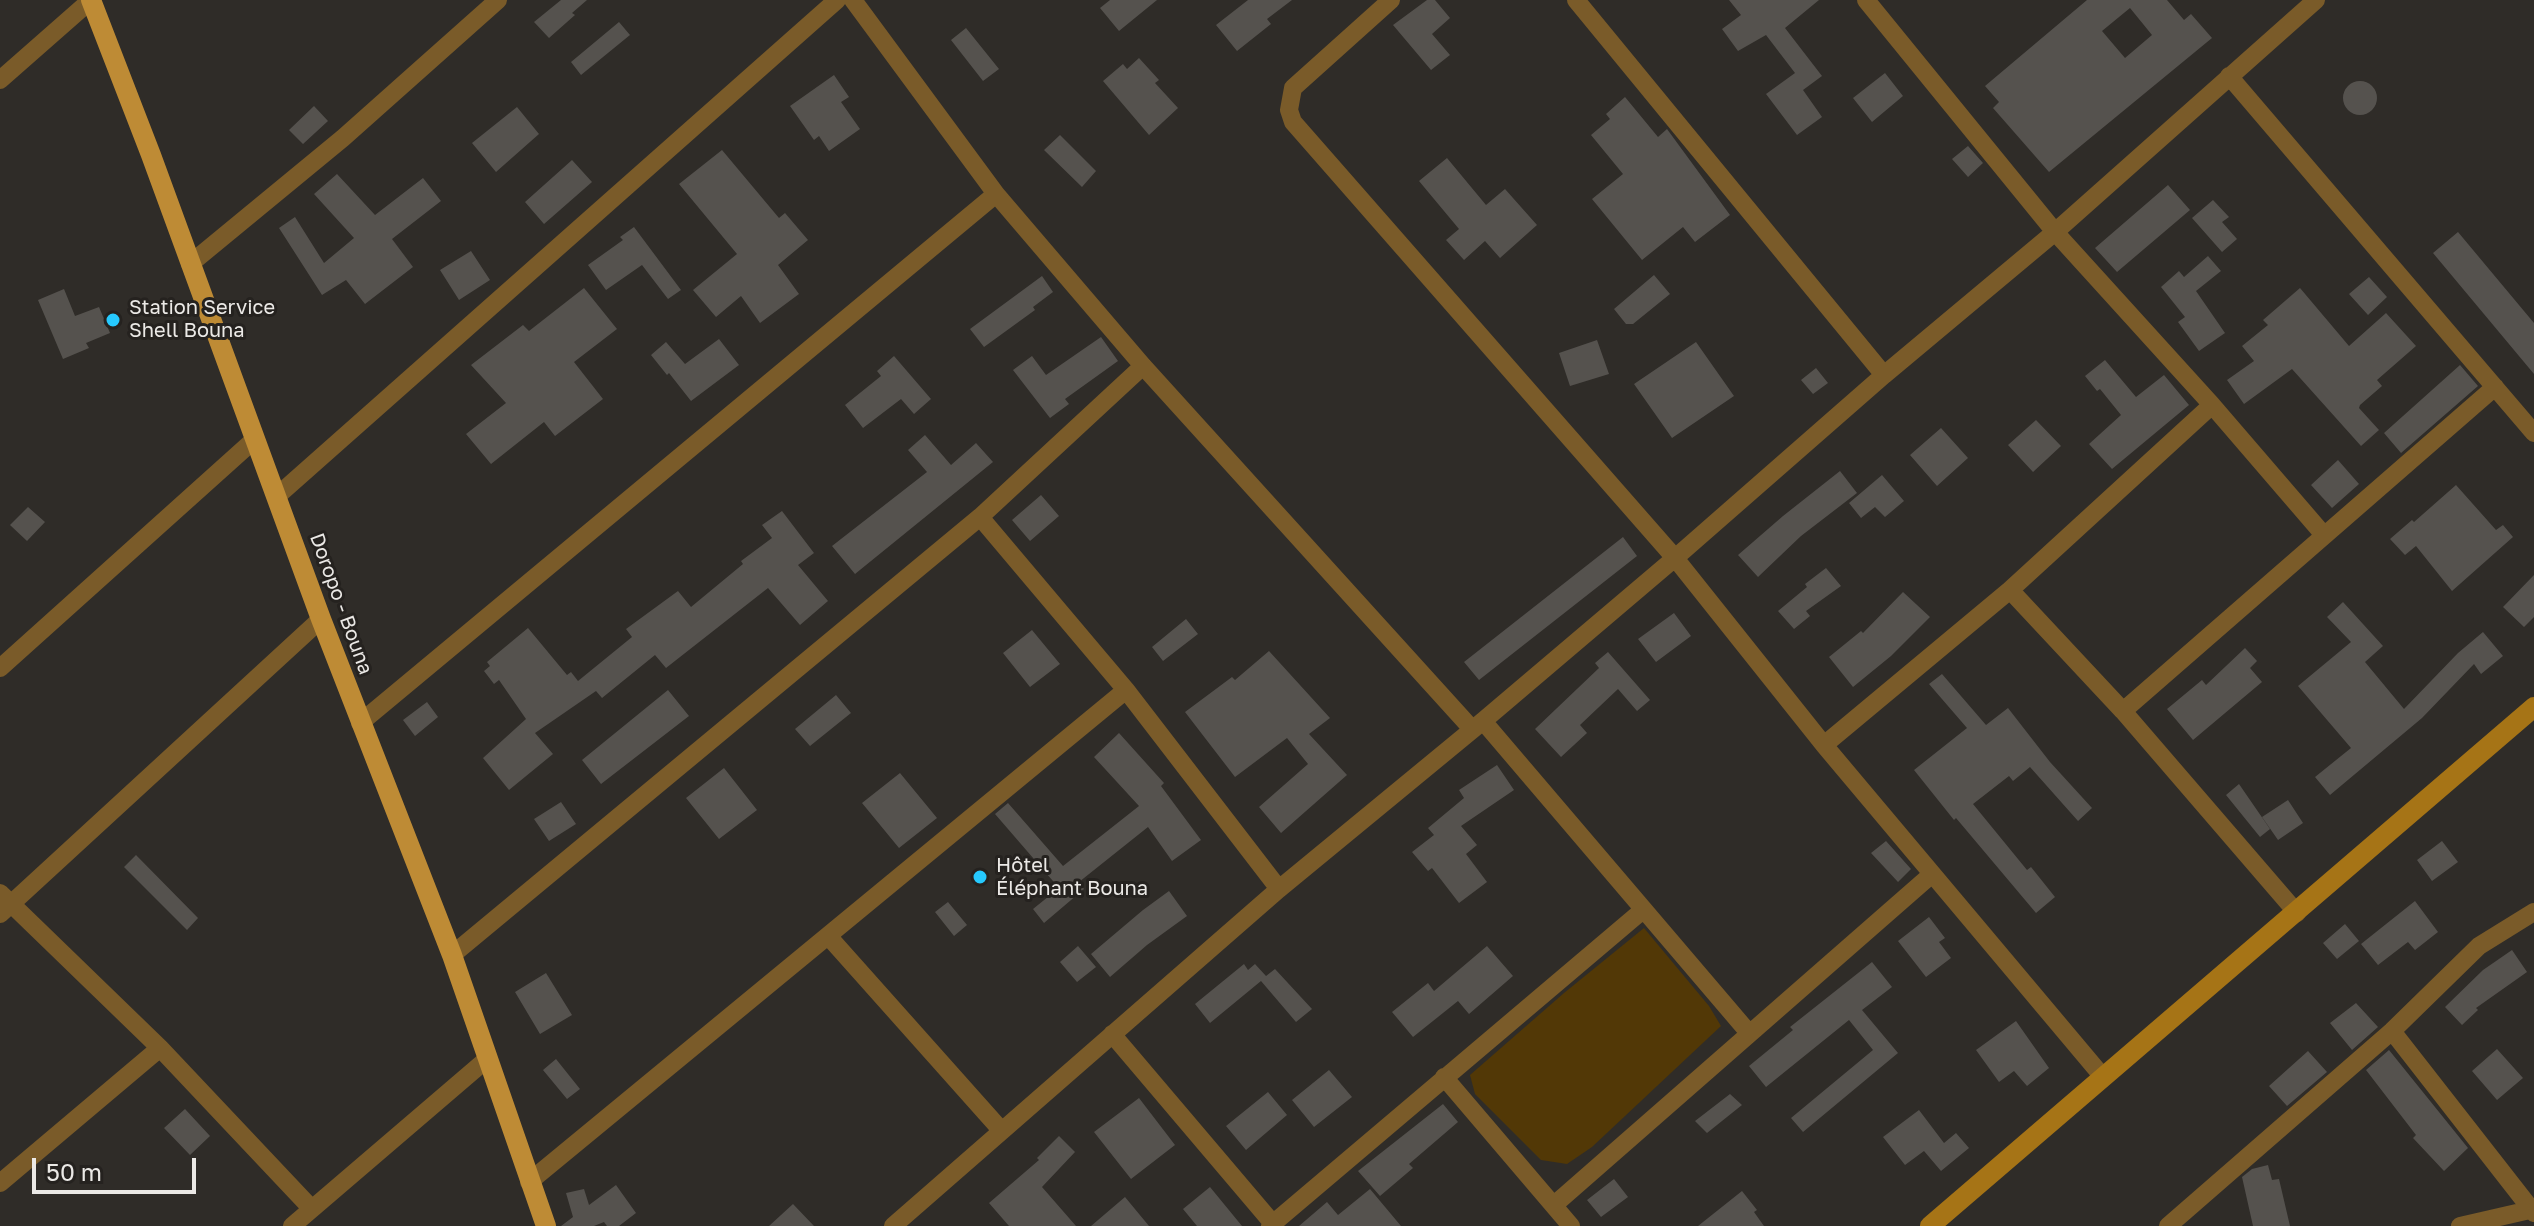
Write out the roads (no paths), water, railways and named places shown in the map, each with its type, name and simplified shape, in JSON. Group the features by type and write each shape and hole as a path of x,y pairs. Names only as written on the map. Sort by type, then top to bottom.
{"main road":[{"name":"Doropo - Bouna","path":"91,0 360,723 452,955 546,1226"}],"street":[{"path":"0,80 91,0"},
{"path":"190,264 343,138 498,0"},
{"path":"276,497 837,0"},
{"path":"853,0 996,194 1143,366 1478,725 1749,1033"},
{"path":"1391,0 1293,88 1289,110 1293,122 1675,558 1931,875 2103,1077"},
{"path":"1576,0 1884,375"},
{"path":"1866,0 2055,232 2212,405 2323,534"},
{"path":"893,1226 1279,889 1478,725 2055,232 2310,2"},
{"path":"2229,76 2534,433"},
{"path":"360,723 996,194"},
{"path":"452,955 980,517 1143,366"},
{"path":"2123,711 2495,387"},
{"path":"1824,745 2010,590 2212,405"},
{"path":"0,668 255,439"},
{"path":"980,517 1126,690 1279,889"},
{"path":"2010,590 2123,711 2297,913"},
{"path":"311,1208 160,1048 3,904 321,619"},
{"path":"529,1182 1126,690"},
{"path":"1930,1226 2534,707"},
{"path":"1554,1205 1931,875"},
{"path":"1112,1034 1272,1225 1643,910"},
{"path":"2168,1226 2392,1031 2479,946 2534,912"},
{"path":"829,937 1001,1130"},
{"path":"2392,1031 2533,1210 2460,1226"},
{"path":"0,1183 160,1048"},
{"path":"292,1226 487,1059"},
{"path":"1444,1077 1571,1226"}],"place":[{"name":"Station Service Shell Bouna","path":"113,320"},
{"name":"Hôtel Éléphant Bouna","path":"980,877"}]}
